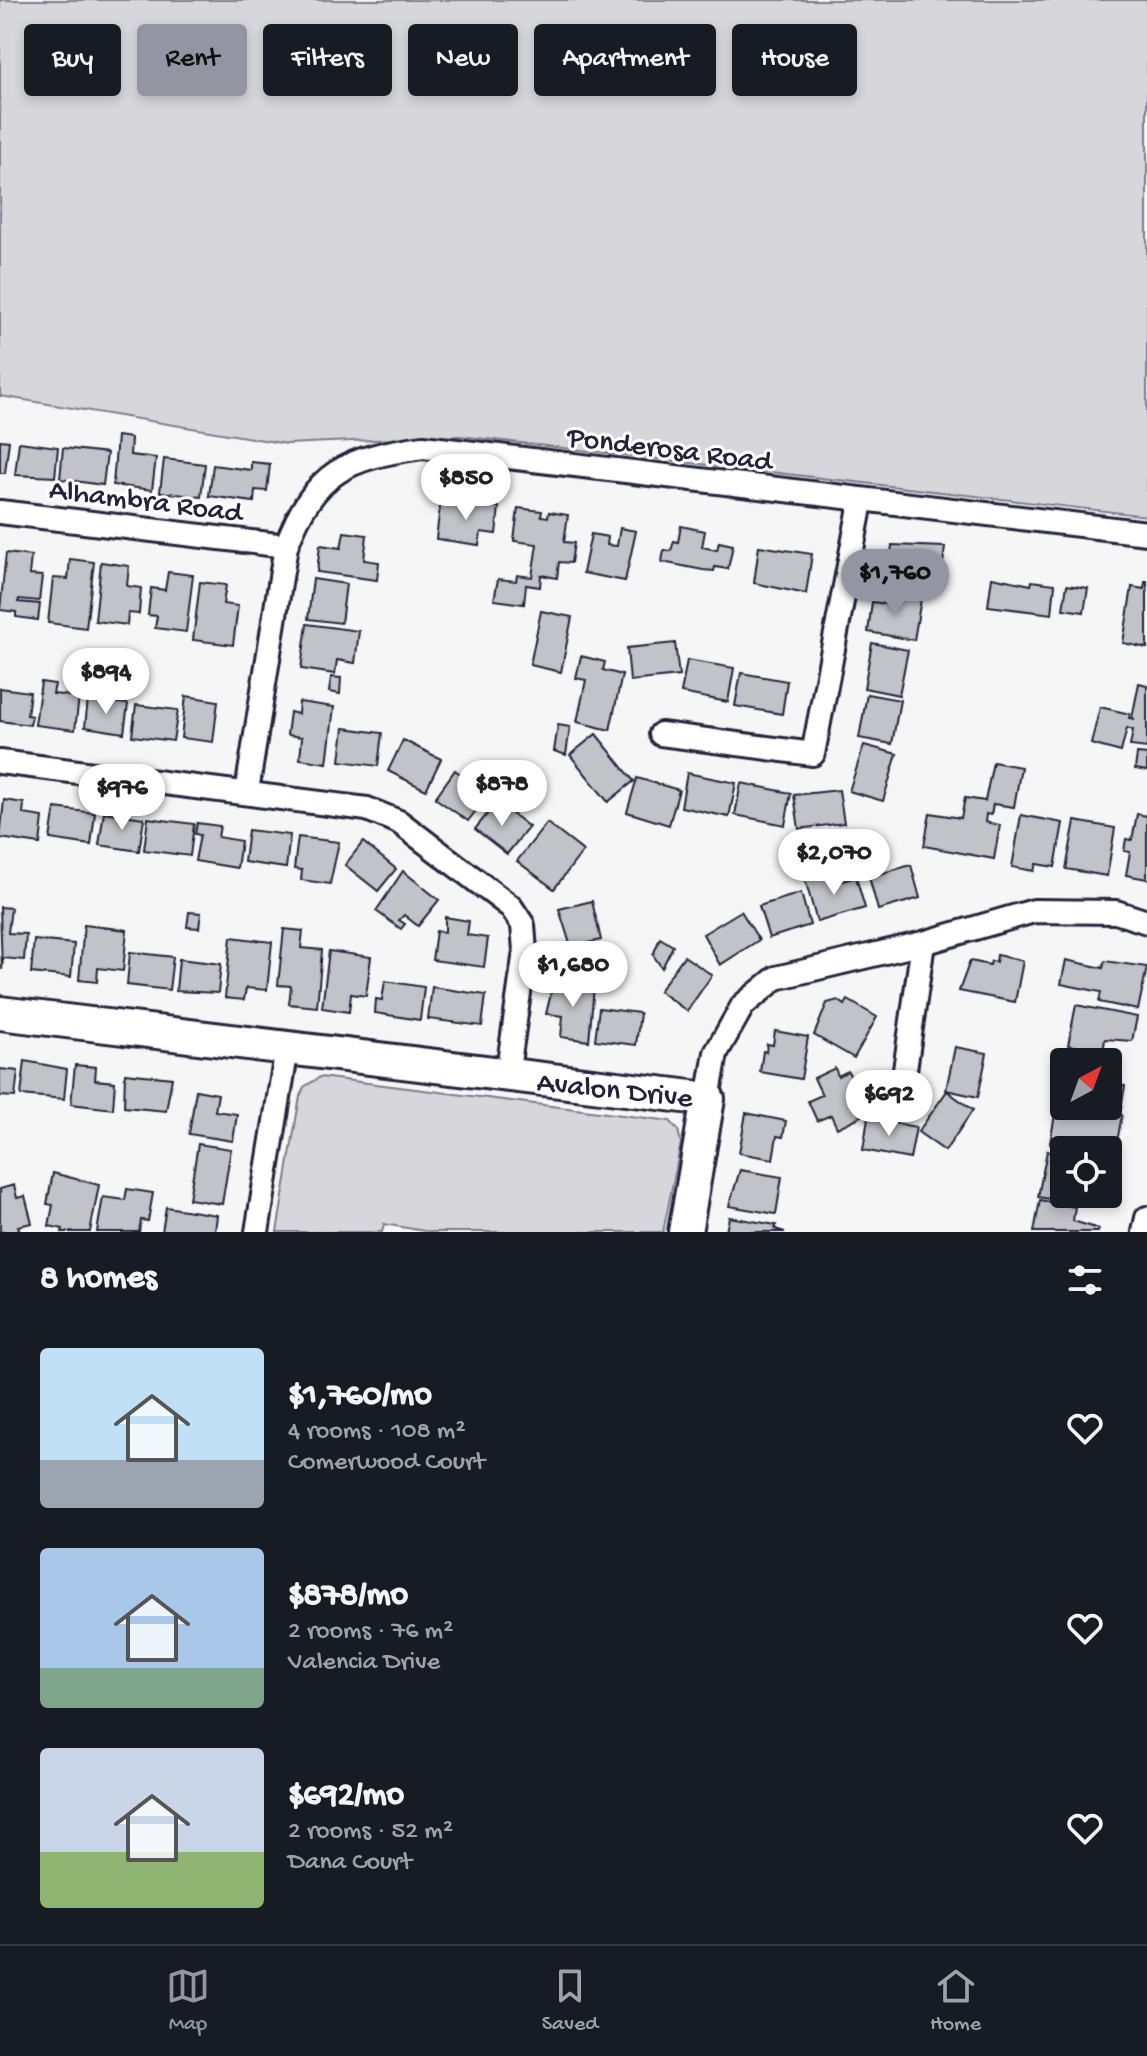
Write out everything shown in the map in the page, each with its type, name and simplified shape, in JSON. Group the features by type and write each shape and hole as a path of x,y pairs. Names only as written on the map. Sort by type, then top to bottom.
{"street":[{"name":"Ponderosa Road","path":"247,791 286,546 300,509 328,476 372,454 423,447 861,502 1147,533"},
{"path":"661,734 813,754 861,502"},
{"name":"Alhambra Road","path":"0,512 286,546"},
{"path":"0,762 247,791 367,809 388,818 511,907 523,925 525,951 507,1077"},
{"name":"Avalon Drive","path":"0,1013 708,1099 716,1053 743,1005 776,978 923,943 1034,911 1116,912 1147,922"},
{"path":"905,1070 923,943"},
{"path":"257,1232 287,1048"},
{"path":"685,1232 708,1099"},
{"path":"1144,1232 1147,1218"}],"shaded area":[{"path":"0,0 1147,0 1147,516 460,436 287,444 0,396"},
{"path":"320,1077 670,1121 678,1130 681,1143 663,1232 430,1232 384,1224 382,1232 277,1232 300,1096 304,1087"}],"building":[{"path":"117,436 131,438 130,455 156,458 152,490 113,485"},
{"path":"0,440 9,441 5,473 0,473"},
{"path":"19,442 58,447 55,477 15,475"},
{"path":"63,448 107,453 103,485 60,479"},
{"path":"164,459 205,464 201,497 160,492"},
{"path":"251,462 270,464 267,491 255,490 254,502 209,496 213,465 251,470"},
{"path":"441,499 499,507 496,534 481,532 479,545 436,539"},
{"path":"518,508 542,511 541,516 548,517 549,512 568,515 564,542 574,543 571,563 559,562 557,578 541,575 540,587 526,585 524,604 494,600 498,579 516,581 517,575 532,577 537,544 514,541"},
{"path":"681,526 705,531 702,547 717,550 719,542 733,545 728,569 715,567 714,571 703,570 662,562 664,550 671,551 674,541 678,542"},
{"path":"620,528 636,531 625,581 583,573 591,534 608,537 607,545 617,546"},
{"path":"344,532 367,535 364,560 379,562 377,580 317,572 320,545 341,548"},
{"path":"892,545 945,547 940,589 919,587 920,577 909,575 909,582 888,579"},
{"path":"759,546 812,554 806,594 754,583"},
{"path":"6,553 31,556 29,575 42,576 39,601 19,599 18,602 40,604 38,620 16,617 16,612 0,610"},
{"path":"70,559 94,562 86,628 48,623 53,578 68,579"},
{"path":"101,562 129,566 127,586 141,588 139,614 128,613 127,625 95,621"},
{"path":"168,572 193,575 186,632 155,628 157,616 148,615 151,588 165,590"},
{"path":"992,577 1031,585 1032,581 1055,584 1052,614 988,606"},
{"path":"313,579 346,584 341,623 308,619"},
{"path":"200,582 226,585 223,604 238,606 233,645 193,640"},
{"path":"1145,582 1147,648 1123,643 1132,587 1144,589"},
{"path":"1067,585 1088,588 1084,612 1063,609"},
{"path":"888,594 921,599 914,640 868,632 872,602 886,604"},
{"path":"541,611 572,617 561,672 530,665"},
{"path":"307,624 359,631 355,663 337,660 335,674 301,669"},
{"path":"675,643 679,676 630,681 627,648"},
{"path":"872,643 908,650 899,695 864,688"},
{"path":"581,656 605,662 603,670 622,675 610,730 577,722 586,680 576,678"},
{"path":"687,660 734,668 728,702 681,693"},
{"path":"741,673 787,681 782,714 735,706"},
{"path":"331,677 341,678 340,694 329,692"},
{"path":"41,682 55,684 53,694 79,697 75,730 35,725"},
{"path":"1139,683 1147,685 1147,748 1130,746 1133,730 1127,728 1121,752 1091,744 1100,707 1130,714 1129,718 1135,719 1132,718"},
{"path":"0,688 30,692 27,715 32,716 30,725 0,721"},
{"path":"867,694 900,700 892,744 859,738"},
{"path":"186,696 218,701 213,742 181,738"},
{"path":"88,699 128,704 124,733 85,727"},
{"path":"299,702 334,707 327,763 300,759 302,737 287,735 290,712 298,714"},
{"path":"136,705 178,710 173,741 132,736"},
{"path":"558,725 570,727 566,755 554,751"},
{"path":"344,728 382,733 378,766 340,761"},
{"path":"596,734 634,781 608,802 570,755"},
{"path":"403,740 441,759 426,790 388,771"},
{"path":"864,745 897,754 883,801 849,791"},
{"path":"1137,754 1147,755 1147,771 1135,769"},
{"path":"993,762 1021,767 1014,807 993,804 991,815 986,814 985,822 1000,825 994,859 924,846 930,813 961,818 965,798 985,801"},
{"path":"455,770 488,795 468,821 435,798"},
{"path":"687,773 736,783 729,817 681,807"},
{"path":"637,778 679,790 669,825 627,812"},
{"path":"741,783 791,793 785,825 735,815"},
{"path":"839,790 844,823 799,829 794,795"},
{"path":"4,800 24,803 23,814 43,817 40,844 0,838"},
{"path":"497,802 529,827 507,854 475,829"},
{"path":"55,808 95,813 91,845 50,839"},
{"path":"104,812 144,818 139,851 99,845"},
{"path":"1137,814 1147,816 1147,879 1126,875 1130,852 1124,851 1126,839 1132,840"},
{"path":"1021,815 1063,823 1055,867 1036,864 1034,871 1012,867"},
{"path":"148,818 194,824 190,856 144,850"},
{"path":"1075,821 1115,828 1107,876 1066,869"},
{"path":"197,823 220,826 218,837 241,841 237,868 195,861 200,835 195,834"},
{"path":"547,823 583,851 554,889 517,861"},
{"path":"248,830 290,835 286,868 244,862"},
{"path":"298,837 339,842 330,884 301,880 302,870 294,869"},
{"path":"363,842 396,869 378,891 345,865"},
{"path":"911,865 920,898 878,910 869,877"},
{"path":"403,871 439,900 418,926 404,915 399,920 405,924 401,929 376,911"},
{"path":"824,874 832,884 856,877 865,908 817,922 805,879"},
{"path":"801,893 810,925 769,938 759,906"},
{"path":"592,901 601,940 571,947 559,909"},
{"path":"0,907 11,908 8,933 26,934 24,960 3,958 2,970"},
{"path":"741,911 759,940 720,965 703,934"},
{"path":"189,912 201,913 199,928 187,927"},
{"path":"445,917 469,921 467,935 488,938 484,967 432,960 436,931 445,932"},
{"path":"84,925 127,930 123,971 98,968 97,982 79,980"},
{"path":"284,929 303,931 301,948 322,950 317,1007 289,1004 291,986 278,985"},
{"path":"231,937 272,942 267,990 246,988 244,1000 225,998"},
{"path":"660,938 673,946 662,968 653,955"},
{"path":"34,940 74,944 71,977 31,973"},
{"path":"329,951 371,957 366,996 351,994 349,1012 322,1008"},
{"path":"130,952 173,957 169,990 127,985"},
{"path":"997,955 1023,961 1015,1002 959,991 970,961 990,965 991,961 996,962"},
{"path":"684,956 712,975 687,1011 659,991"},
{"path":"179,959 221,964 218,993 176,991"},
{"path":"1066,960 1103,968 1105,961 1147,967 1138,1010 1099,1002 1101,992 1061,984"},
{"path":"385,981 424,987 420,1020 375,1013 376,999 382,1000"},
{"path":"554,981 594,986 589,1041 561,1037 563,1016 546,1014"},
{"path":"432,987 486,995 482,1026 428,1019"},
{"path":"838,1000 845,1005 848,1000 877,1017 854,1058 814,1035 827,1003"},
{"path":"1076,1005 1137,1017 1132,1041 1105,1039 1104,1048 1068,1045"},
{"path":"599,1008 640,1013 636,1045 595,1040"},
{"path":"775,1031 808,1037 801,1079 760,1072 763,1051 766,1052 767,1044 773,1045"},
{"path":"955,1047 987,1053 978,1097 946,1090"},
{"path":"25,1061 67,1069 64,1099 21,1095"},
{"path":"75,1065 96,1067 95,1080 115,1082 113,1109 71,1104"},
{"path":"835,1068 838,1076 848,1071 868,1113 837,1128 831,1115 817,1121 808,1101 822,1095 814,1078"},
{"path":"0,1069 18,1071 15,1097 0,1096"},
{"path":"125,1073 172,1078 166,1111 124,1107"},
{"path":"196,1090 218,1094 215,1111 237,1114 233,1141 189,1134"},
{"path":"947,1091 973,1110 945,1151 918,1132"},
{"path":"746,1113 786,1121 783,1137 777,1136 773,1159 739,1153"},
{"path":"868,1118 916,1127 910,1159 863,1150"},
{"path":"1054,1120 1121,1120 1118,1136 1051,1136"},
{"path":"198,1144 231,1149 222,1204 189,1199"},
{"path":"1047,1151 1050,1152 1050,1199 1038,1197"},
{"path":"740,1170 782,1177 776,1214 729,1206"},
{"path":"53,1173 99,1185 90,1232 62,1232 63,1229 49,1226 53,1205 47,1204"},
{"path":"14,1185 17,1198 25,1196 32,1223 18,1226 20,1232 0,1232 0,1189"},
{"path":"127,1189 153,1193 148,1221 141,1220 139,1232 97,1232 103,1197 125,1200"},
{"path":"1040,1200 1050,1202 1050,1208 1075,1208 1073,1221 1099,1229 1098,1232 1034,1232"},
{"path":"166,1207 217,1215 215,1232 162,1232"},
{"path":"729,1217 776,1225 775,1229 785,1232 726,1232"}]}
